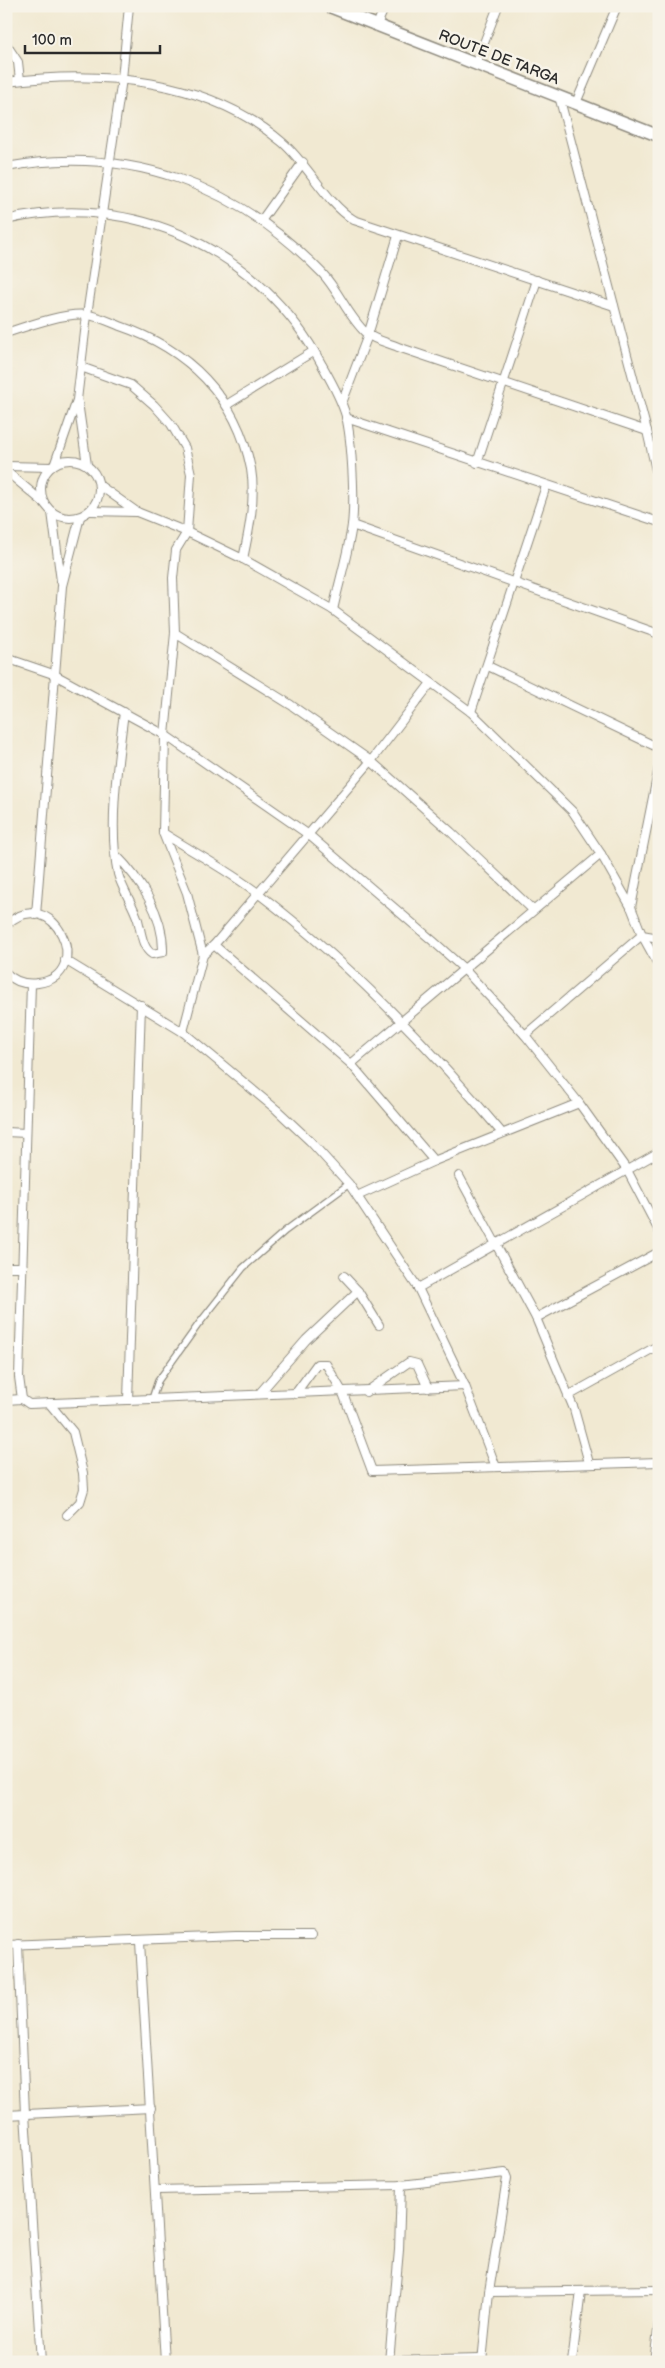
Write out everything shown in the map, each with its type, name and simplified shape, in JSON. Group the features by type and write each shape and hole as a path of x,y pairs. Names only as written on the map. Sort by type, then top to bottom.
{"main road":[{"name":"ROUTE DE TARGA","path":"328,6 659,136"}],"street":[{"path":"44,504 40,486 44,475 53,465 77,400 87,315 122,79 129,6"},
{"path":"377,26 385,6"},
{"path":"476,64 498,6"},
{"path":"576,103 616,6"},
{"path":"6,44 18,62 20,80"},
{"path":"6,82 57,78 122,79 166,86 192,93 264,128 302,162 348,216 398,236 614,306"},
{"path":"558,96 647,431 659,483"},
{"path":"6,167 74,160 109,161 154,170 213,191 261,221 289,242 322,274 368,335 647,431"},
{"path":"261,221 302,162"},
{"path":"6,220 46,213 103,212 152,224 220,254 278,303 314,351 342,403 346,418 353,489 352,525 333,610"},
{"path":"342,403 368,335 398,236"},
{"path":"477,463 537,280"},
{"path":"6,333 49,321 87,315 138,332 172,350 214,386 228,404 244,439 252,471 252,506 243,559"},
{"path":"228,404 314,351"},
{"path":"81,367 131,384 154,405 171,424 186,448 191,474 187,532 176,550 173,578 175,633 165,735 163,833 187,893 203,955 183,1032"},
{"path":"6,471 52,512 62,518 80,517 90,511 98,496 99,485 95,474 88,465 77,400"},
{"path":"346,418 659,522"},
{"path":"6,466 53,465 71,460 88,465"},
{"path":"99,485 137,512 187,532 243,559 333,610 471,712 573,812 601,854 631,907 642,935 659,966"},
{"path":"471,712 488,666 546,486"},
{"path":"90,511 137,512"},
{"path":"52,512 62,586"},
{"path":"36,915 53,674 62,586 80,517"},
{"path":"352,525 659,634"},
{"path":"175,633 283,700 372,761 451,832 533,910"},
{"path":"6,658 53,674 165,735 309,835 463,968 525,1035 579,1103 627,1170 659,1231"},
{"path":"488,666 659,748"},
{"path":"203,955 259,894 372,761 431,683"},
{"path":"115,854 132,871 155,912 164,944 163,952 159,955 152,954 144,946 134,909 119,877 115,854 118,762 124,712"},
{"path":"631,907 659,767"},
{"path":"163,833 259,894 327,951 404,1021 457,1078 502,1133"},
{"path":"351,1064 601,854"},
{"path":"6,925 16,918 36,915 49,918 58,926 64,936 67,948 65,960 60,970 52,978 42,983 19,982 6,973"},
{"path":"642,935 659,938"},
{"path":"525,1035 642,935"},
{"path":"214,945 351,1064 434,1161"},
{"path":"65,960 183,1032 277,1110 310,1141 349,1184 418,1288 465,1386 496,1467"},
{"path":"22,1400 19,1377 31,984"},
{"path":"128,1400 141,1005"},
{"path":"357,1196 434,1161 579,1103"},
{"path":"6,1132 26,1133"},
{"path":"418,1288 659,1152"},
{"path":"459,1176 536,1318 568,1396 589,1463"},
{"path":"152,1399 158,1381 198,1324 243,1268 285,1231 349,1184"},
{"path":"536,1318 659,1252"},
{"path":"6,1267 23,1267"},
{"path":"344,1276 358,1292 379,1324"},
{"path":"259,1394 306,1340 358,1292"},
{"path":"568,1396 659,1345"},
{"path":"295,1394 317,1364 323,1362 328,1366 343,1393 372,1471 659,1462"},
{"path":"366,1392 409,1362 417,1364 428,1388"},
{"path":"6,1400 22,1400 29,1404 259,1394 343,1393 465,1386"},
{"path":"49,1403 73,1432 83,1473 84,1489 80,1502 67,1515"},
{"path":"6,1945 140,1942 236,1936 311,1936"},
{"path":"140,1942 165,2362"},
{"path":"18,1944 25,2114 41,2362"},
{"path":"6,2115 151,2108"},
{"path":"156,2190 401,2185 506,2174 488,2292 482,2360 340,2362"},
{"path":"389,2361 399,2250 401,2185"},
{"path":"488,2292 659,2290"},
{"path":"572,2362 581,2291"},
{"path":"654,2362 659,2322"}]}
